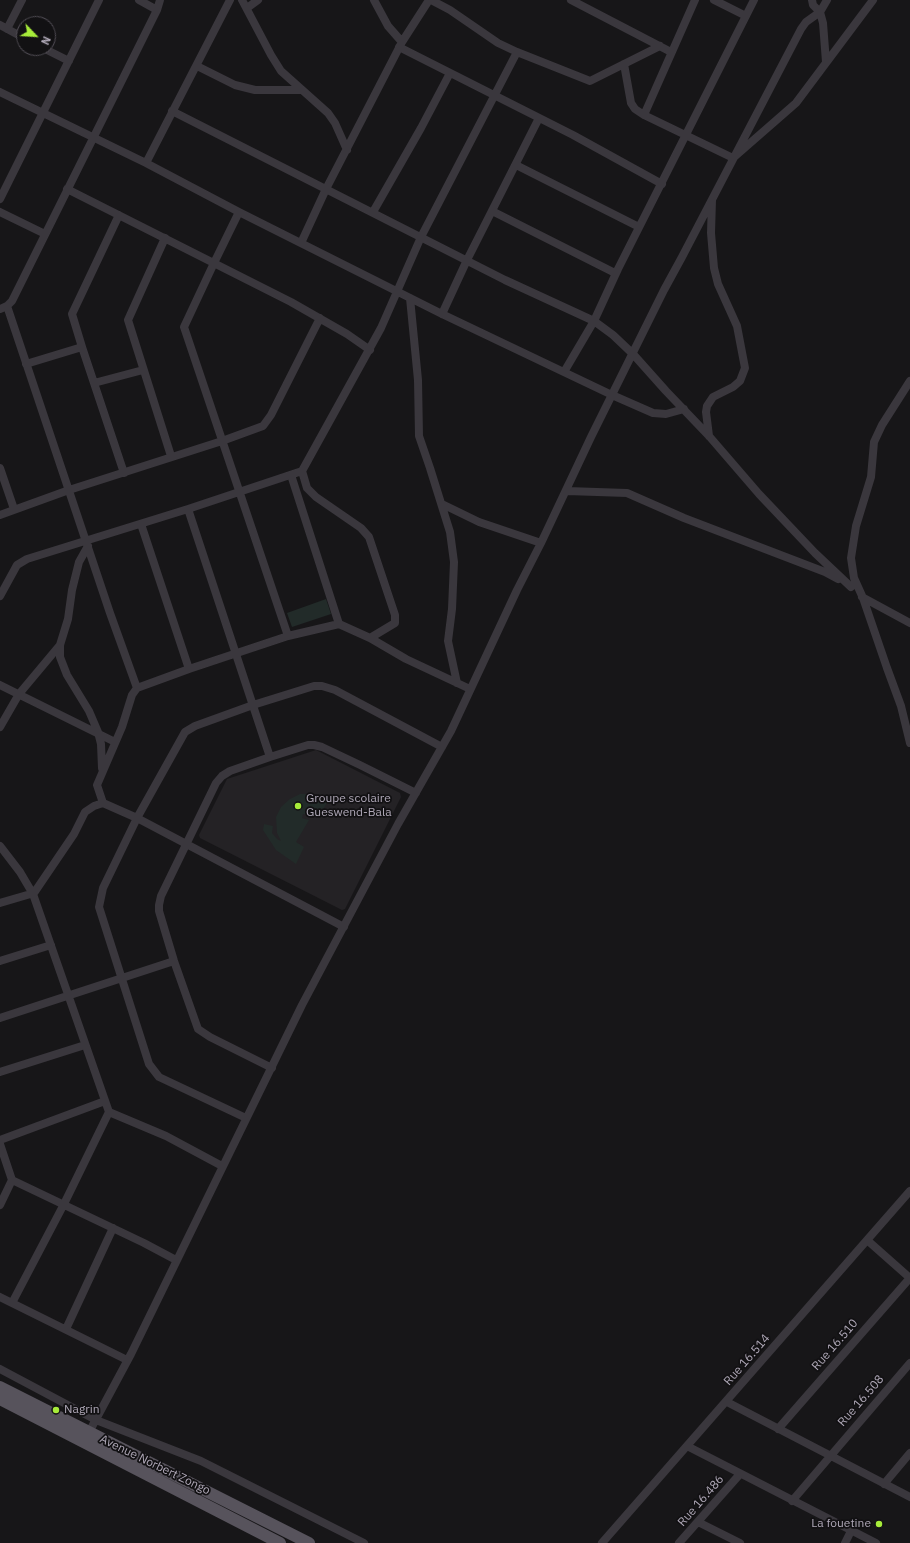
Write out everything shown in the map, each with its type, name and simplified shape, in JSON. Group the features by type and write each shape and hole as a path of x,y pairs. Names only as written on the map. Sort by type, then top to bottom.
{"main road":[{"name":"Avenue Norbert Zongo","path":"0,1387 57,1416 87,1437 280,1543"},
{"name":"Avenue Norbert Zongo","path":"0,1399 87,1437 150,1462 310,1543"}],"street":[{"path":"16,34 4,27 22,0"},
{"path":"0,199 100,0"},
{"path":"138,0 157,10"},
{"path":"137,688 110,613 26,364 3,308 12,301 157,10 160,0"},
{"path":"146,163 230,0"},
{"path":"242,0 270,55 281,71 332,118 343,138 347,150"},
{"path":"247,8 258,0"},
{"path":"374,0 388,26 401,44 450,73 539,118 662,184"},
{"path":"301,242 326,189 401,44 430,0 450,10 498,43 590,81 660,46"},
{"path":"571,0 671,52"},
{"path":"644,115 695,0"},
{"path":"714,0 746,16"},
{"path":"564,372 594,321 616,273 754,0"},
{"path":"812,0 813,5 820,12 826,62"},
{"path":"87,1437 127,1360 302,1005 398,824 451,731 517,590 664,290 801,29 806,22 820,12 827,0"},
{"path":"733,158 796,103 873,0"},
{"path":"0,596 14,569 27,559 87,544 141,524 302,472 370,350 420,237 517,52"},
{"path":"56,54 69,61"},
{"path":"624,64 631,104 634,109 733,158"},
{"path":"197,66 235,85 255,90 302,90"},
{"path":"373,212 421,128 450,73"},
{"path":"0,92 146,163 239,212 442,314 612,395 653,413 666,414 684,409"},
{"path":"172,111 420,237 594,321 613,335 633,354 815,553 863,598 910,623"},
{"path":"442,314 467,260 539,118"},
{"path":"516,165 639,227"},
{"path":"67,189 119,214 320,318 357,340 370,350"},
{"path":"709,436 706,412 707,406 713,397 740,382 745,368 738,326 718,284 714,268 711,233 712,198"},
{"path":"492,211 616,273"},
{"path":"0,212 45,234"},
{"path":"239,212 184,327 238,492 288,636"},
{"path":"119,214 73,312 73,320 124,473"},
{"path":"165,238 128,318 128,325 172,456"},
{"path":"410,298 418,380 418,434 450,532 454,562 452,609 448,640 457,683"},
{"path":"0,515 69,490 222,441 263,426 266,424 320,318"},
{"path":"26,364 82,346"},
{"path":"94,383 143,370"},
{"path":"910,381 882,425 874,442 871,477 856,526 851,558 854,578 863,598 901,706 910,743"},
{"path":"0,468 14,509"},
{"path":"302,472 307,488 316,497 361,528 369,537 395,615 395,623 370,638"},
{"path":"291,475 339,624"},
{"path":"567,490 627,493 721,533 825,572 851,587"},
{"path":"442,504 479,522 541,543"},
{"path":"188,509 270,757"},
{"path":"141,524 188,668"},
{"path":"87,544 79,562 72,590 68,619 60,646 60,660 89,711 98,732 101,744 102,771"},
{"path":"103,803 97,785 132,695 137,688 188,668 288,636 339,624 370,638 406,659 470,689"},
{"path":"0,727 19,694 60,646"},
{"path":"0,685 98,732 115,742"},
{"path":"246,1118 159,1077 149,1064 123,979 100,913 99,902 104,888 137,818 185,732 194,726 314,686 322,686 335,690 442,747"},
{"path":"272,1068 200,1031 197,1027 174,961 158,907 216,783 219,778 226,773 308,745 318,746 416,793"},
{"path":"0,903 33,894 69,842 85,812 94,806 103,803 187,843 344,927"},
{"path":"0,846 20,872 33,894 108,1112 64,1204 12,1303"},
{"path":"0,961 51,945"},
{"path":"0,1018 123,979 174,961"},
{"path":"0,1072 85,1045"},
{"path":"0,1140 105,1101"},
{"path":"108,1112 166,1136 222,1166"},
{"path":"0,1144 12,1180 0,1205"},
{"path":"12,1180 64,1204 176,1260"},
{"name":"Rue 16.514","path":"604,1542 910,1191"},
{"path":"66,1329 113,1228"},
{"path":"867,1240 910,1278"},
{"name":"Rue 16.510","path":"778,1429 910,1278"},
{"path":"0,1297 127,1360"},
{"name":"Rue 16.508","path":"792,1500 910,1363"},
{"path":"0,1369 96,1420 201,1461 364,1543"},
{"path":"57,1416 64,1402"},
{"path":"727,1402 910,1497"},
{"path":"687,1446 876,1543"},
{"path":"884,1484 910,1453"},
{"name":"Rue 16.486","path":"679,1543 740,1474"},
{"path":"698,1522 740,1543"},
{"path":"845,1543 852,1531"}],"shaded area":[{"path":"326,599 331,614 292,627 287,613"},
{"path":"316,750 400,793 401,797 345,909 342,910 200,838 199,835 227,779"},
{"path":"300,794 319,796 328,801 322,811 313,816 303,814 302,818 309,820 296,842 304,847 296,864 276,850 263,830 264,824 273,826 272,833 281,841 277,833 276,817 281,807 290,799"}],"place":[{"name":"Groupe scolaire Gueswend-Bala","path":"298,806"},
{"name":"Nagrin","path":"56,1410"},
{"name":"La fouetine","path":"879,1524"}]}
